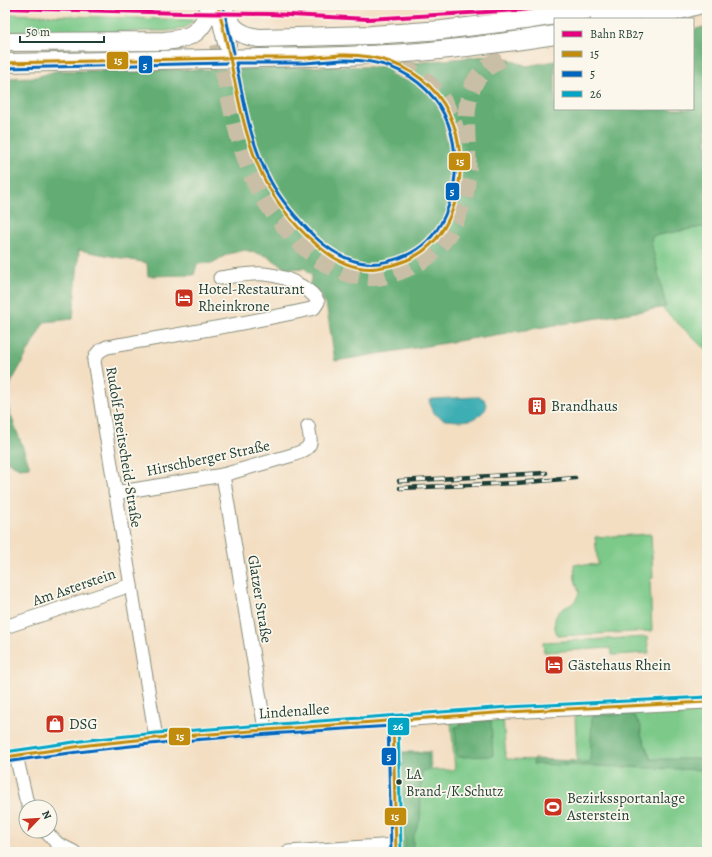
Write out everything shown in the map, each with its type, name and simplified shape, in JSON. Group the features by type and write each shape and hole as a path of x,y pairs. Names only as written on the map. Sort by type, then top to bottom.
{"highway":[{"path":"217,15 244,35 259,38 372,35 490,25 555,16 615,5"},
{"path":"603,18 663,5"},
{"path":"651,18 698,5"},
{"path":"5,42 173,41 183,39 193,34 217,15"},
{"path":"217,15 222,43"},
{"path":"5,53 320,48 405,43 497,34 554,26"},
{"path":"509,54 554,36"},
{"path":"5,63 360,55 420,52 554,36"},
{"path":"360,55 399,66"}],"street":[{"name":"Rudolf-Breitscheid-Straße","path":"156,738 94,361 95,355 100,350 107,347 214,329 293,313 314,308 318,302 315,296 310,292 298,284 282,277 264,273 251,273 220,278"},
{"name":"Hirschberger Straße","path":"115,493 223,474 300,452 307,448 310,443 308,426"},
{"name":"Glatzer Straße","path":"223,474 265,729"},
{"name":"Am Asterstein","path":"5,627 131,585"},
{"name":"Lindenallee","path":"11,756 89,745 265,729 508,712 707,702"},
{"path":"288,852 396,849 393,721"},
{"path":"11,756 26,799"},
{"path":"53,839 58,844 74,852"}],"green space":[{"path":"5,14 194,20 185,27 167,31 5,33"},
{"path":"707,26 707,226 652,236 651,242 666,307 335,361 327,309 320,294 309,286 312,276 305,268 287,269 267,256 245,250 228,254 212,263 197,264 194,275 148,276 147,263 79,250 73,319 44,322 11,383 8,394 7,403 10,413 30,467 19,468 5,460 5,78 37,77 55,71 240,69 343,66 372,67 495,55 527,66 554,61 554,110 694,110 694,30"},
{"path":"707,226 707,351 662,308 665,307 651,242 652,236"},
{"path":"651,534 653,578 650,579 652,631 558,636 555,626 556,615 574,602 579,592 575,580 574,564 598,565 595,537"},
{"path":"647,637 649,653 612,655 611,648 544,652 543,642"},
{"name":"Bezirkssportanlage Asterstein","path":"707,706 707,852 402,852 398,752 430,752 431,770 455,770 451,721 503,717 506,759 577,761 575,715"},
{"path":"630,714 634,716 641,726 641,734 651,759 707,759 707,770 533,764 534,759 590,762 592,716"},
{"path":"491,720 493,756 457,757 455,727 460,726 461,721"},
{"path":"403,753 428,753 429,770 422,771 420,820 413,838 413,852 405,852"}],"water":[{"path":"480,397 484,399 486,409 480,415 471,420 459,421 445,420 438,416 434,413 429,401 432,399"}],"tunnel":[{"path":"218,44 232,110 241,143 252,175 264,199 291,234 312,253 338,270 349,274 368,277 393,273 405,269 428,257 449,233 464,198 468,167 466,115 471,91 482,72 509,54"},
{"path":"399,66 427,82 441,98 455,127 459,148"}],"railway":[{"path":"399,481 546,473"},
{"path":"400,488 516,483 575,478"}],"rail line":[{"name":"RB27","path":"5,8 270,14 368,19 521,10 552,5"}],"transit line":[{"name":"15","path":"218,5 230,58"},
{"name":"5","path":"223,5 234,53"},
{"name":"15","path":"341,55 368,57 391,62 412,73 430,86 444,104 454,124 459,148 460,174 458,191 450,217 436,239 424,251 410,259 394,265 377,268 360,268 337,260 317,245 296,225 279,204 266,183 256,160 241,112 230,58 305,58 341,55"},
{"name":"15","path":"5,63 230,58"},
{"name":"5","path":"342,60 367,61 390,67 410,77 427,90 440,107 449,127 454,150 455,175 451,199 445,215 437,230 421,247 415,251 386,262 361,262 336,253 314,236 285,204 271,182 258,154 249,124 236,63 305,63 342,60"},
{"name":"5","path":"5,68 226,63"},
{"name":"26","path":"5,752 88,740 156,733 508,707 707,697"},
{"name":"15","path":"5,757 89,745 156,738 508,712 707,702"},
{"name":"5","path":"388,721 391,852"},
{"name":"15","path":"393,721 396,852"},
{"name":"26","path":"398,721 401,852"},
{"name":"5","path":"6,762 151,744 393,726"}],"place":[{"name":"Hotel-Restaurant Rheinkrone","path":"184,298"},
{"name":"Brandhaus","path":"537,406"},
{"name":"Gästehaus Rhein","path":"554,665"},
{"name":"DSG","path":"55,724"},
{"name":"LA Brand-/K.Schutz","path":"399,782"},
{"name":"Bezirkssportanlage Asterstein","path":"553,807"}]}
